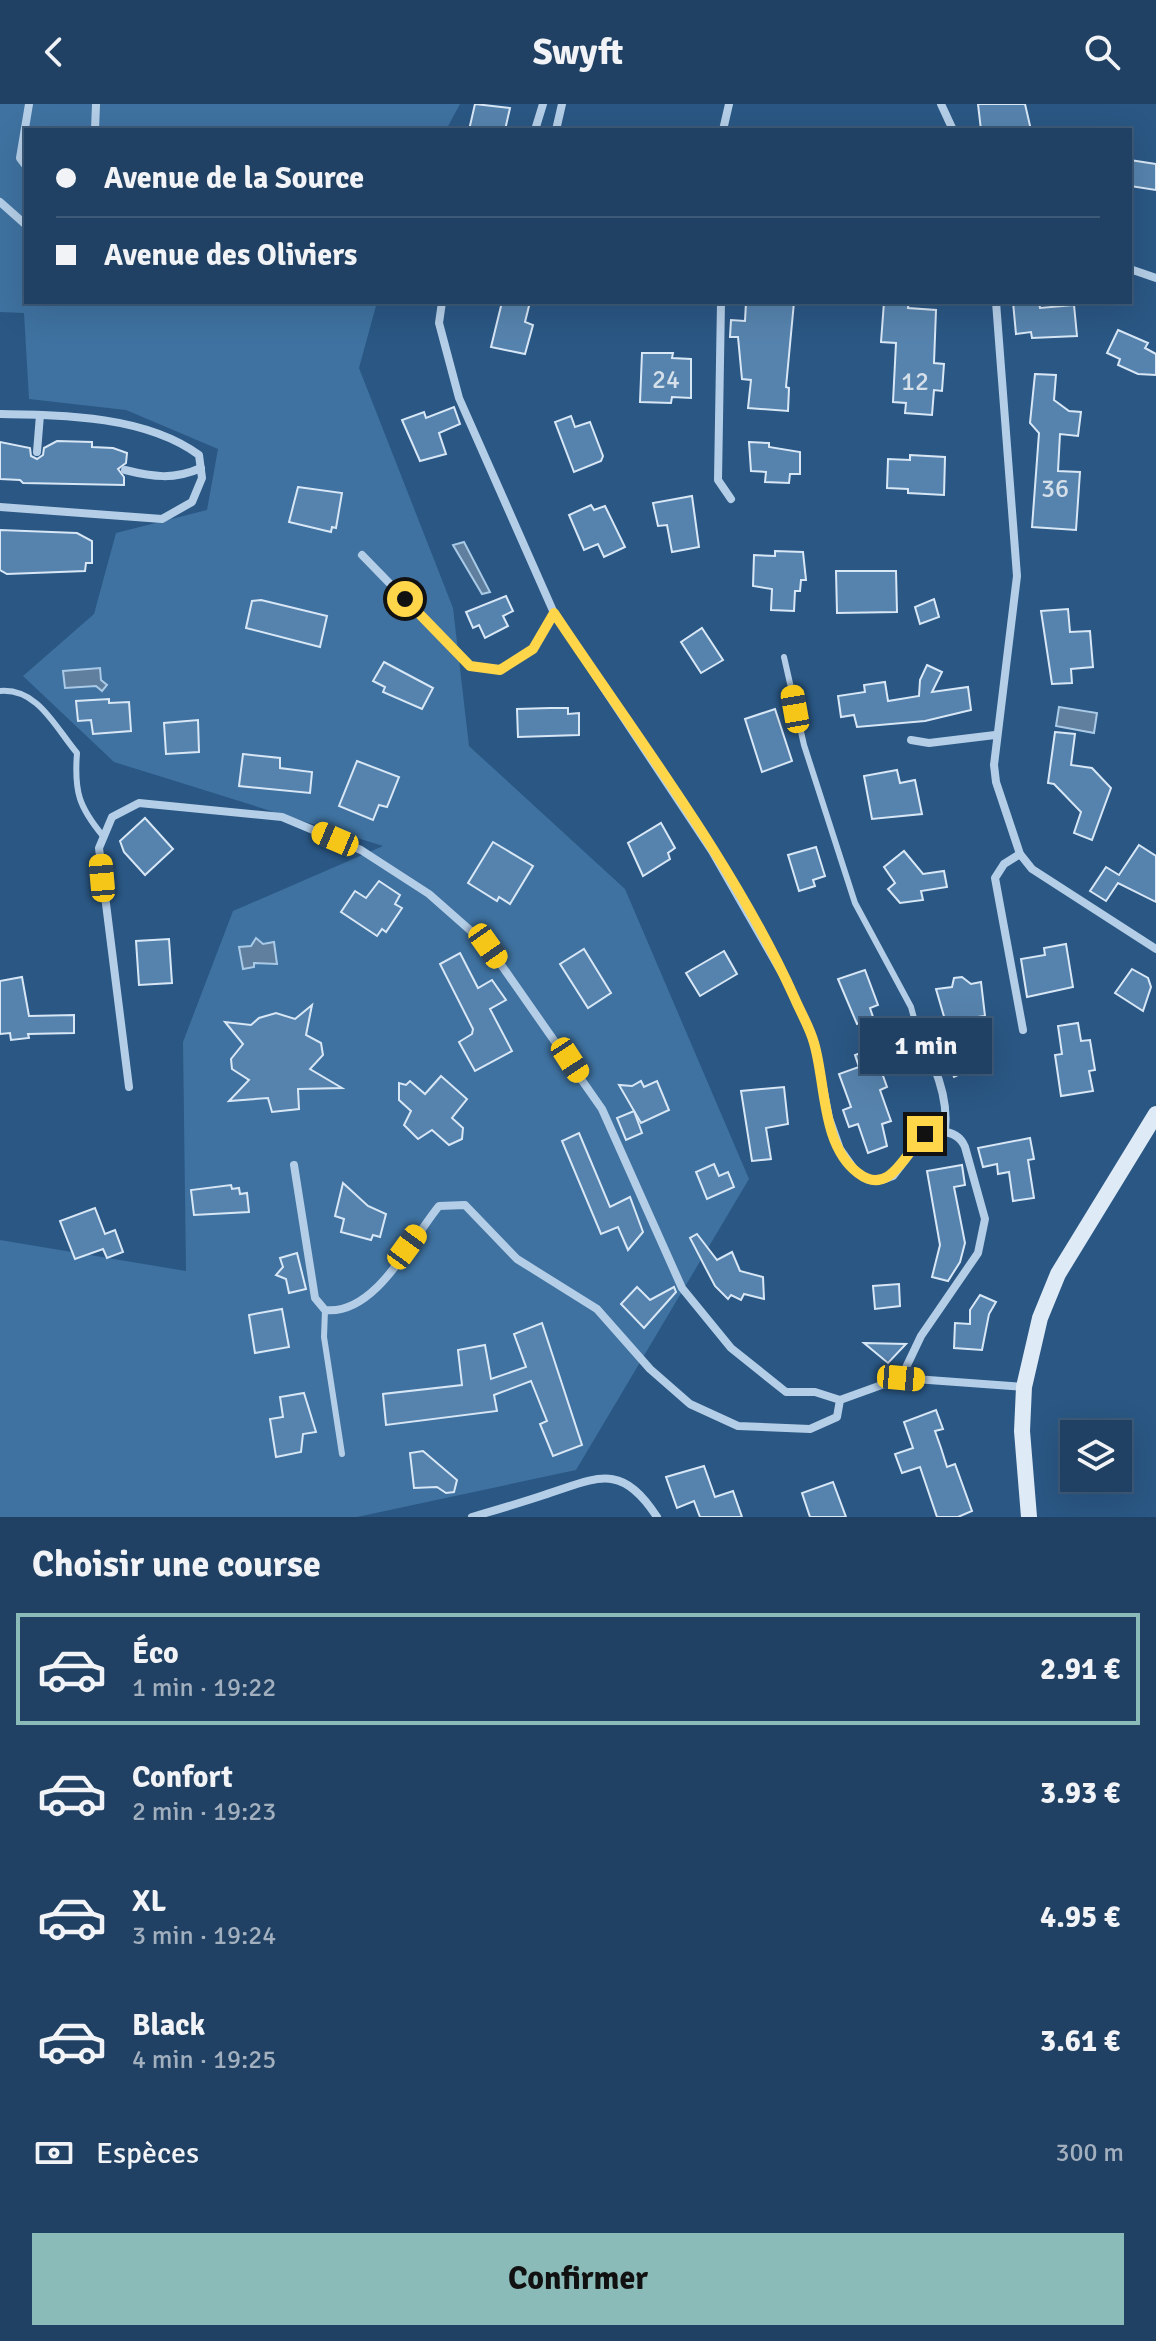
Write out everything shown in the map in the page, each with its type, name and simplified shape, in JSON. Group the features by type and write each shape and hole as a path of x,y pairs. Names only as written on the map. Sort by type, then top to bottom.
{"street":[{"path":"25,128 29,104"},
{"path":"95,128 96,104"},
{"path":"536,128 543,104"},
{"path":"556,128 562,104"},
{"path":"723,128 729,104"},
{"path":"941,104 952,128"},
{"path":"24,134 20,158 24,163"},
{"path":"0,202 24,223"},
{"path":"1132,270 1156,278"},
{"path":"442,304 439,323 459,398 554,613 712,851 787,982 814,1041 829,1118 849,1164 869,1180 882,1180 893,1176 925,1134 945,1131 962,1140 985,1219 978,1253 921,1336 901,1378"},
{"path":"721,304 718,480 731,499"},
{"path":"996,304 1017,576 995,735 996,782 1020,854 1032,869 1156,949"},
{"path":"0,414 40,415 132,426 177,439 199,455 202,478 192,502 162,519 0,507"},
{"path":"37,452 40,415"},
{"path":"125,470 157,477 183,476 201,468"},
{"path":"362,555 470,666 500,670 533,649 554,613"},
{"path":"911,740 929,743 995,735"},
{"path":"129,1087 99,848 112,817 139,803 282,817 361,850 429,894 488,946 602,1109 682,1288 731,1348 786,1392 815,1392 840,1400 901,1378 1024,1387"},
{"path":"1020,854 998,870 995,878 1023,1030"},
{"path":"918,1033 935,1065 945,1100 945,1131"},
{"path":"1029,1517 1022,1431 1024,1387 1040,1318 1058,1274 1156,1114"},
{"path":"294,1165 315,1298 325,1310 348,1310 362,1302 376,1290 439,1206 465,1205 517,1259 597,1309 650,1369 690,1404 738,1426 810,1429 837,1417 840,1400"},
{"path":"472,1517 590,1478 619,1480 642,1493 657,1517"}],"lane":[{"path":"784,657 804,745 855,903 911,1007 918,1033"},
{"path":"0,691 14,690 30,695 77,753 75,778 82,810 103,836"},
{"path":"325,1310 324,1337 342,1454"}],"shaded area":[{"path":"0,104 460,104 447,128 24,128 24,304 376,304 359,368 453,608 469,746 625,889 749,1179 576,1470 357,1517 0,1517 0,1240 186,1271 183,1042 233,911 383,846 114,762 23,676 94,614 116,533 207,510 218,449 126,410 29,399 24,313 0,312"},
{"path":"464,542 490,592 482,594 453,545"},
{"path":"100,668 101,680 107,685 102,691 96,686 65,688 63,671"},
{"path":"1059,707 1097,713 1094,733 1056,726"},
{"path":"256,938 263,944 274,942 277,964 254,963 254,967 243,969 239,947 251,946"}],"building":[{"path":"475,104 510,108 505,128 469,128"},
{"path":"978,104 1025,104 1031,128 981,128"},
{"path":"1132,160 1156,164 1156,190 1132,186"},
{"path":"502,304 530,304 525,322 533,325 525,354 491,347"},
{"path":"746,304 794,304 786,387 789,388 788,411 748,408 751,380 742,379 738,337 730,337 731,320 745,321"},
{"path":"884,304 909,304 908,308 936,310 934,363 944,364 942,391 934,390 932,415 905,413 906,403 893,402 896,343 881,342"},
{"path":"1013,304 1039,304 1040,308 1074,305 1077,336 1032,338 1031,332 1016,334"},
{"path":"1118,330 1148,343 1145,348 1156,354 1156,375 1138,374 1118,365 1120,359 1107,353"},
{"path":"642,353 673,353 672,358 691,359 691,398 672,397 671,403 640,402"},
{"path":"1035,374 1056,375 1054,400 1069,411 1081,412 1078,436 1060,434 1058,471 1080,472 1076,530 1032,527 1039,433 1030,423"},
{"path":"454,407 460,424 439,433 446,454 420,461 402,420 424,412 426,418"},
{"path":"571,416 575,427 590,422 603,456 601,461 574,472 555,422"},
{"path":"57,441 92,442 92,447 113,448 127,453 126,463 118,469 124,477 124,485 23,483 20,480 0,479 0,442 30,448 31,456 37,459 43,455 44,448"},
{"path":"749,442 769,443 769,447 800,452 800,474 790,474 789,483 765,482 766,472 751,471"},
{"path":"910,455 945,457 944,495 908,493 908,489 887,488 888,459 910,460"},
{"path":"298,487 342,493 336,528 332,527 331,532 289,522"},
{"path":"692,496 699,547 672,552 667,525 658,526 653,503"},
{"path":"591,505 594,510 605,506 625,547 604,557 598,544 584,550 569,515"},
{"path":"0,530 77,533 92,541 92,563 86,563 85,571 7,574 0,570"},
{"path":"775,551 803,552 806,580 801,580 800,591 795,591 794,611 771,610 772,589 753,586 754,555 775,556"},
{"path":"836,571 896,571 897,612 837,613"},
{"path":"506,596 513,611 503,616 508,626 485,638 479,625 473,628 466,612"},
{"path":"934,599 939,617 920,624 915,607"},
{"path":"261,600 327,616 320,647 246,628 252,601"},
{"path":"1068,609 1070,632 1090,631 1093,667 1071,669 1072,683 1052,684 1041,611"},
{"path":"702,628 723,660 701,673 681,642"},
{"path":"384,662 433,688 422,709 383,692 385,687 373,681"},
{"path":"927,665 942,672 932,692 968,687 971,710 925,721 857,727 854,715 841,717 838,696 865,692 864,685 885,682 888,701 919,696 920,680"},
{"path":"109,699 109,703 129,702 131,731 93,734 91,720 78,721 76,701"},
{"path":"568,708 568,714 579,713 579,735 518,737 517,709"},
{"path":"775,709 792,761 762,772 745,719"},
{"path":"198,720 199,752 166,754 164,723"},
{"path":"1055,732 1075,734 1071,765 1092,768 1111,788 1092,840 1074,833 1081,812 1054,784 1048,783"},
{"path":"243,754 280,758 280,768 312,772 310,793 239,786"},
{"path":"357,761 399,777 387,807 379,805 373,820 339,806"},
{"path":"897,770 900,783 915,780 922,814 872,819 864,776"},
{"path":"145,818 173,849 145,875 124,852 120,841"},
{"path":"661,823 675,848 668,853 670,859 643,876 628,843"},
{"path":"493,842 533,866 510,904 499,897 497,901 468,883"},
{"path":"1139,845 1156,856 1156,902 1118,883 1106,901 1090,891 1106,867 1119,875"},
{"path":"816,847 825,876 813,880 815,886 799,891 788,855"},
{"path":"904,851 923,874 944,871 947,887 921,891 923,900 900,903 888,889 895,883 884,867"},
{"path":"379,881 400,895 395,904 402,908 386,932 382,929 377,936 341,912 355,891 366,898"},
{"path":"169,939 172,983 139,985 136,941"},
{"path":"1066,944 1073,987 1027,997 1021,959 1045,955 1044,948"},
{"path":"584,949 611,993 588,1008 560,964"},
{"path":"724,951 737,974 700,996 686,973"},
{"path":"460,953 478,988 492,980 506,1000 490,1009 512,1051 475,1071 459,1042 472,1034 473,1029 440,964"},
{"path":"1132,969 1148,978 1151,987 1143,1011 1115,993"},
{"path":"865,970 878,1005 870,1008 873,1017 857,1024 838,979"},
{"path":"22,977 29,1016 74,1015 74,1033 28,1034 29,1038 11,1040 10,1033 0,1034 0,981"},
{"path":"962,977 971,984 981,982 985,1016 962,1019 971,1069 954,1077 938,1040 950,1037 936,989 952,987 954,978"},
{"path":"312,1005 306,1035 321,1043 323,1055 310,1069 342,1088 298,1089 299,1109 272,1112 268,1098 229,1101 249,1080 232,1069 231,1059 243,1044 225,1022 251,1025 259,1018 276,1013 295,1019"},
{"path":"1078,1023 1081,1041 1090,1040 1095,1070 1089,1071 1093,1091 1061,1096 1055,1055 1062,1054 1058,1026"},
{"path":"873,1048 887,1087 880,1090 891,1121 882,1124 887,1146 868,1153 858,1124 849,1127 843,1110 851,1107 839,1074 859,1067 855,1055"},
{"path":"441,1076 467,1099 452,1118 463,1128 462,1139 449,1145 432,1130 418,1139 404,1125 411,1111 399,1100 399,1083 406,1085 410,1081 425,1094"},
{"path":"641,1081 644,1087 657,1081 669,1110 641,1123 619,1085 632,1086"},
{"path":"784,1087 788,1124 766,1128 771,1159 752,1161 741,1091"},
{"path":"634,1111 642,1133 626,1140 617,1118"},
{"path":"579,1133 610,1207 630,1197 643,1232 628,1250 618,1227 601,1234 562,1141"},
{"path":"1030,1138 1034,1159 1028,1160 1034,1198 1013,1201 1009,1172 998,1174 997,1164 983,1167 978,1148"},
{"path":"714,1164 719,1176 728,1172 734,1187 707,1199 696,1172"},
{"path":"962,1165 965,1185 954,1187 965,1243 960,1262 948,1281 932,1277 940,1245 927,1171"},
{"path":"343,1183 368,1206 386,1214 380,1237 373,1235 371,1240 341,1232 344,1219 335,1216"},
{"path":"231,1185 232,1189 239,1188 240,1194 247,1193 249,1212 194,1215 191,1190"},
{"path":"95,1208 105,1234 115,1230 123,1252 107,1258 103,1249 75,1259 60,1221"},
{"path":"697,1234 717,1260 732,1252 740,1271 763,1277 764,1299 744,1294 741,1300 731,1295 728,1299 715,1286 690,1238"},
{"path":"297,1253 306,1289 289,1293 286,1279 276,1275 283,1267 280,1258"},
{"path":"899,1284 900,1306 875,1309 873,1286"},
{"path":"637,1287 650,1300 674,1287 676,1292 644,1328 621,1304"},
{"path":"980,1295 996,1302 989,1314 982,1350 954,1348 955,1323 970,1324 970,1310"},
{"path":"282,1309 289,1347 255,1353 249,1315"},
{"path":"542,1323 582,1445 553,1456 540,1424 547,1421 531,1381 494,1395 497,1411 386,1425 383,1394 462,1385 458,1350 485,1345 491,1379 526,1367 514,1334"},
{"path":"864,1343 906,1344 888,1363"},
{"path":"304,1393 316,1432 303,1434 301,1452 276,1457 270,1419 283,1417 280,1397"},
{"path":"936,1410 943,1429 935,1431 947,1467 955,1464 972,1511 958,1517 937,1517 920,1467 902,1473 895,1454 913,1448 904,1422"},
{"path":"423,1451 457,1480 454,1492 446,1493 437,1487 414,1488 410,1453"},
{"path":"704,1466 715,1497 733,1491 742,1517 700,1517 694,1501 677,1508 666,1477"},
{"path":"833,1482 846,1517 810,1517 802,1493"}],"route":[{"path":"405,599 470,666 500,670 533,649 554,613 712,851 787,982 814,1041 829,1118 849,1164 869,1180 893,1176 915,1143 925,1134"}]}
